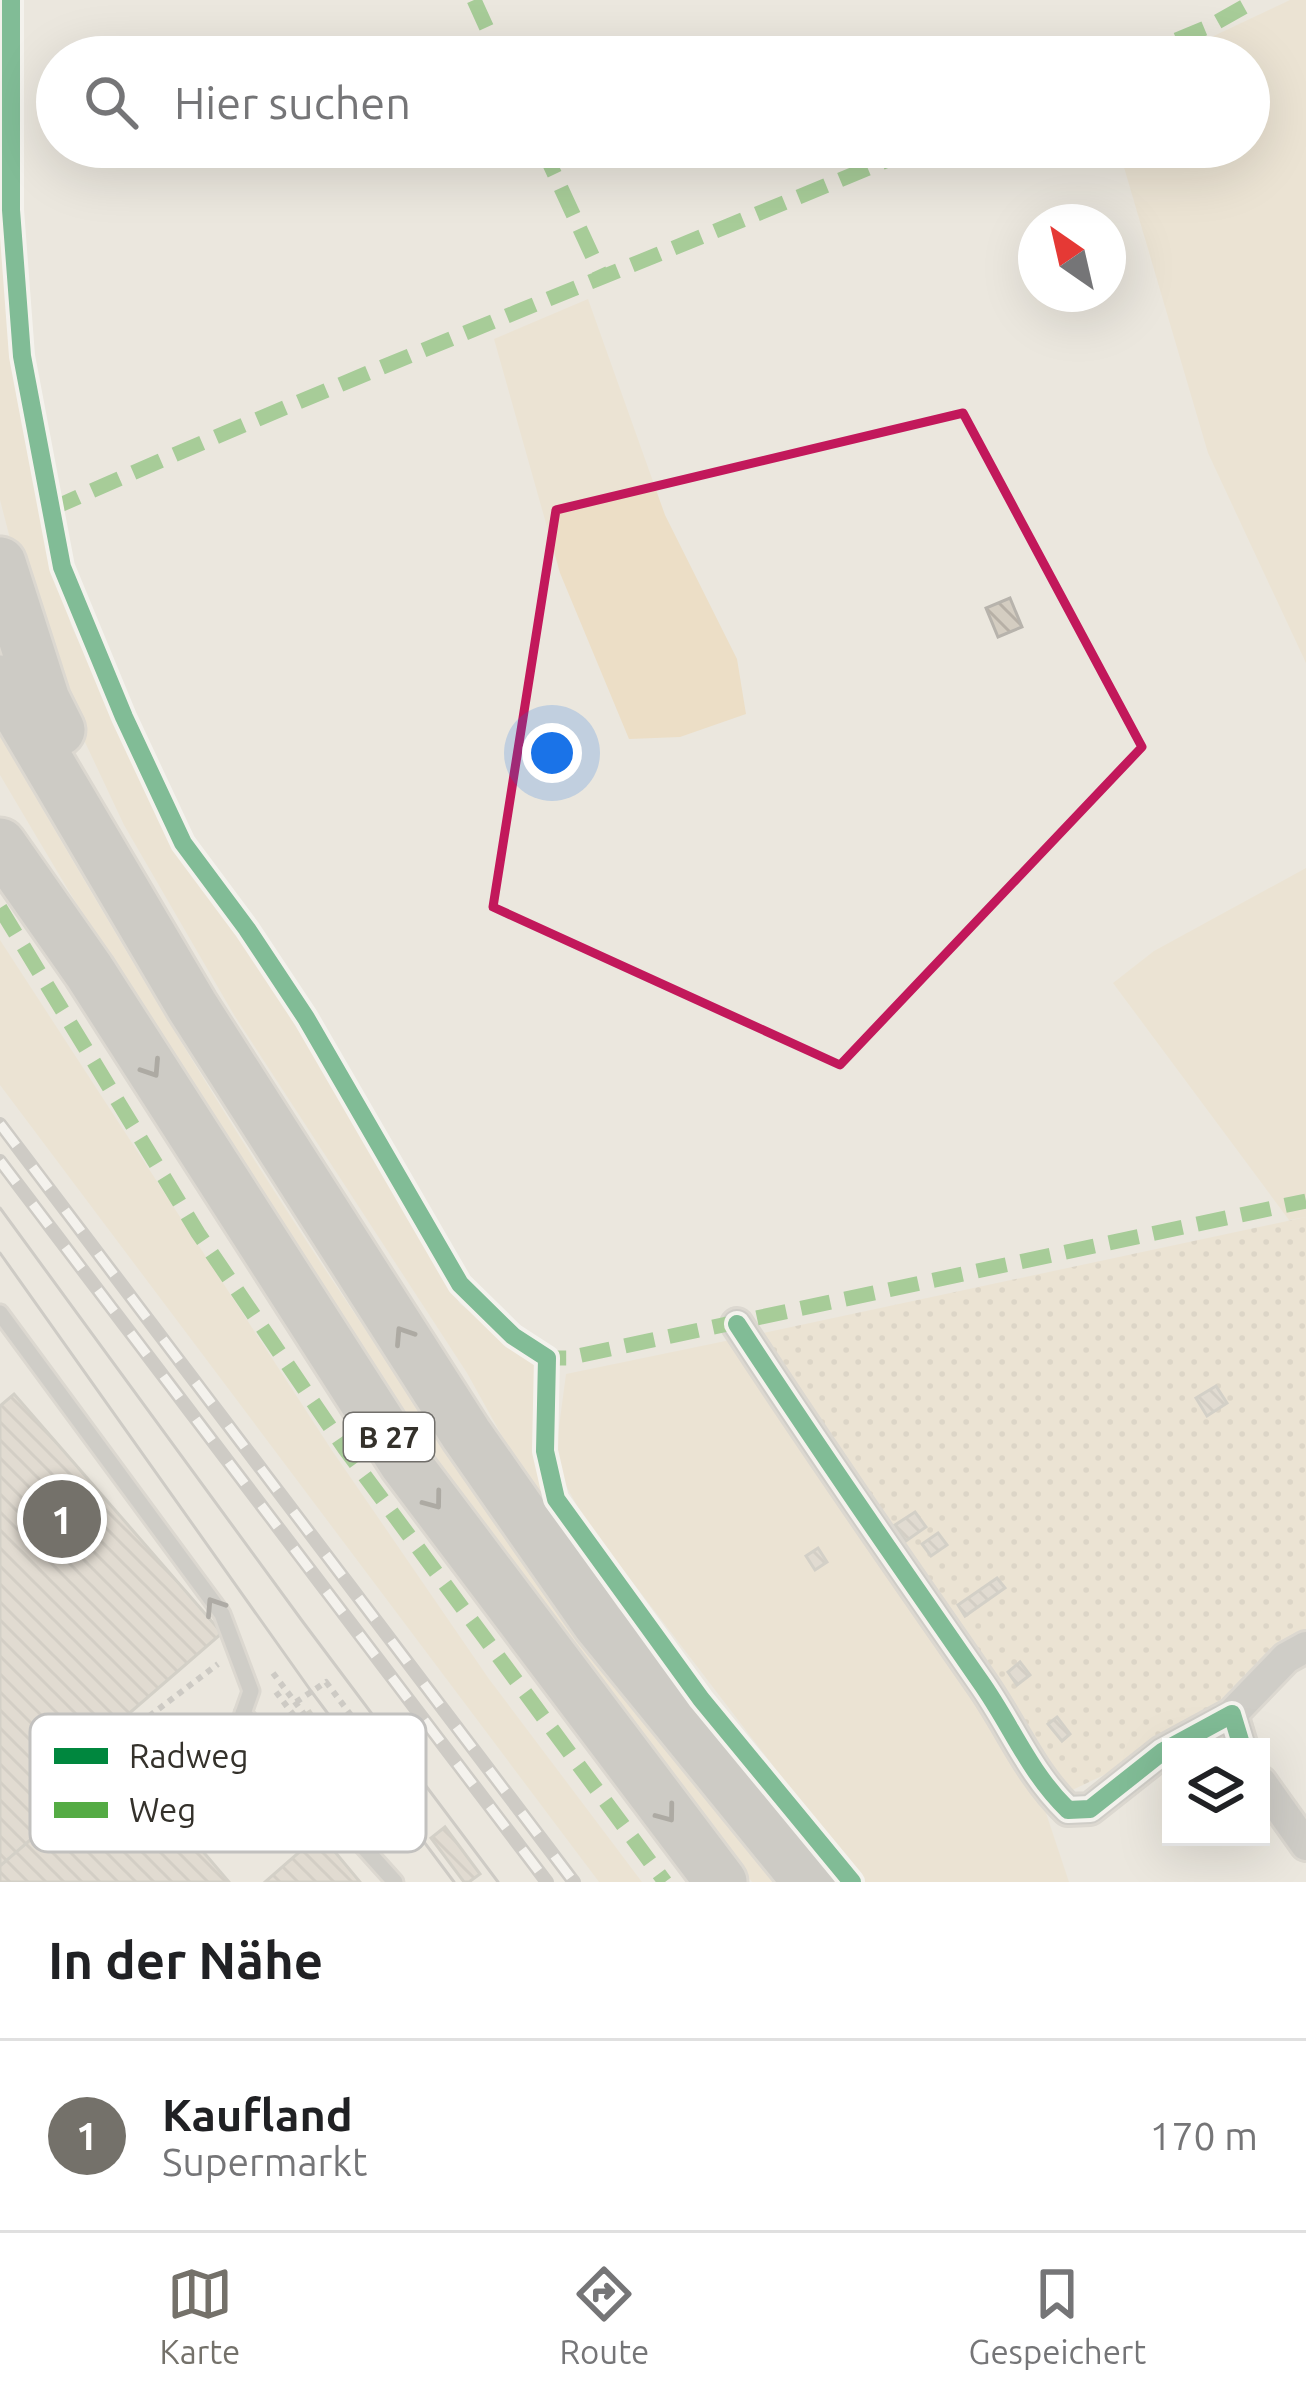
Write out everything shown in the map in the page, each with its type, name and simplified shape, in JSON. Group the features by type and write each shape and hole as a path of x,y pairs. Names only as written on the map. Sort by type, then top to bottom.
{"highway":[{"path":"0,563 44,700 192,1006"},
{"name":"B 27","path":"0,681 192,1006 466,1433 598,1623 809,1882"},
{"name":"B 27","path":"0,818 88,971 405,1462 721,1882"},
{"path":"0,844 88,971"}],"street":[{"path":"737,1324 992,1698 1041,1784 1068,1810 1090,1809 1162,1752 1232,1714 1286,1658 1306,1647"},
{"path":"1232,1714 1239,1738"},
{"path":"1270,1795 1306,1845"}],"lane":[{"path":"0,1313 221,1615 251,1690 243,1713"},
{"path":"369,1852 395,1882"}],"path":[{"path":"152,1714 220,1662 237,1655"},
{"path":"291,1714 271,1684 275,1675 304,1714"},
{"path":"296,1702 326,1682 353,1714"}],"highlighted area":[{"path":"963,413 1142,747 840,1065 493,907 556,510"}],"shaded area":[{"path":"0,0 6,267 17,398 42,525 71,625 165,826 278,991 460,1304 542,1362 537,1389 540,1440 551,1501 614,1594 840,1882 829,1882 648,1655 522,1472 467,1373 234,1015 124,825 60,689 19,573 0,500"},
{"path":"1290,0 1306,0 1306,663 1208,453 1124,168 1270,168 1270,36 1214,36"},
{"path":"588,299 665,515 737,659 746,714 680,737 629,739 560,573 494,339"},
{"path":"0,736 229,1120 376,1345 523,1549 778,1882 752,1882 504,1556 361,1355 221,1141 0,775"},
{"path":"1306,868 1306,1217 1289,1220 1113,983 1154,951"},
{"path":"0,940 331,1449 489,1679 642,1882 599,1882 0,1085"},
{"path":"1306,1217 1306,1634 1231,1694 1129,1763 1043,1804 876,1555 740,1338"},
{"path":"740,1338 876,1555 1043,1804 1069,1882 862,1882 585,1520 554,1464 566,1374"}],"building":[{"path":"1010,598 1022,627 998,637 986,608"},
{"path":"1216,1386 1227,1403 1207,1416 1196,1398"},
{"path":"14,1394 222,1633 128,1714 30,1714 30,1840 0,1866 0,1406"},
{"path":"915,1512 926,1527 906,1541 895,1525"},
{"path":"938,1533 947,1545 931,1556 922,1544"},
{"path":"818,1548 827,1562 815,1570 806,1556"},
{"path":"997,1578 1005,1588 965,1616 958,1605"},
{"path":"1020,1662 1030,1675 1017,1685 1008,1672"},
{"path":"1057,1717 1070,1734 1062,1741 1048,1724"},
{"path":"445,1827 480,1874 469,1882 464,1882 431,1838"},
{"path":"30,1840 30,1852 203,1852 229,1882 0,1882 0,1866"},
{"path":"299,1852 335,1852 360,1882 265,1882"}],"tram line":[{"path":"0,1208 372,1714"},
{"path":"0,1253 328,1714"},
{"path":"426,1786 498,1882"},
{"path":"426,1845 454,1882"}],"railway":[{"path":"0,1124 574,1882"},
{"path":"0,1161 420,1714"},
{"path":"426,1723 547,1882"}],"marked path":[{"path":"474,0 490,36"},
{"path":"1186,36 1256,0"},
{"path":"552,168 603,279"},
{"path":"51,509 868,168"},
{"path":"0,908 198,1233 345,1449 665,1882"},
{"path":"538,1352 547,1358 568,1358 1306,1201"}],"cycle path":[{"path":"11,0 11,210 22,356 62,567 124,717 183,843 306,1018 460,1284 513,1336 547,1358 545,1451 556,1499 701,1699 852,1882"},
{"path":"737,1324 1031,1764 1068,1810 1090,1809 1162,1752"},
{"path":"1188,1738 1232,1714 1239,1738"}],"place":[{"name":"Kaufland","path":"62,1519"}]}
